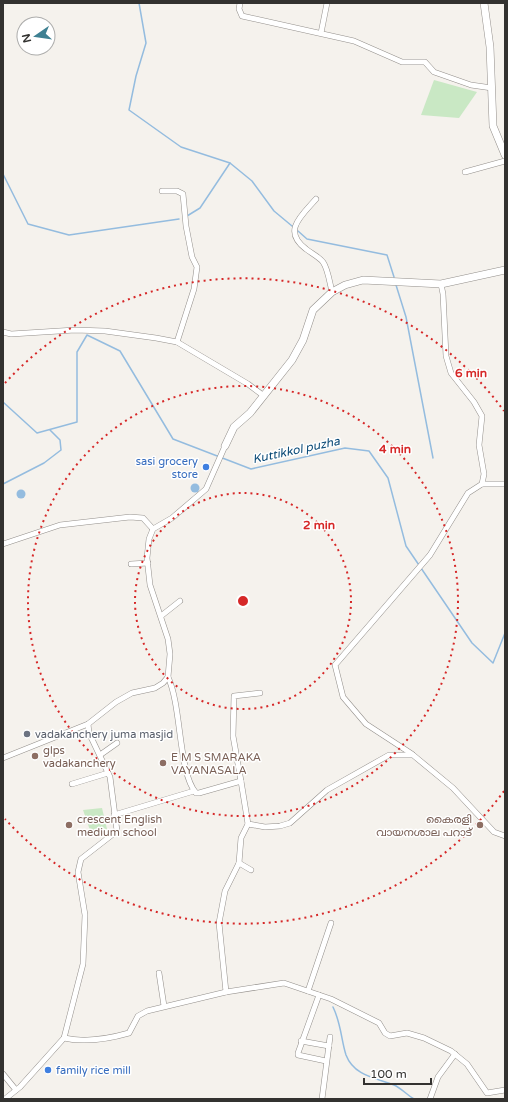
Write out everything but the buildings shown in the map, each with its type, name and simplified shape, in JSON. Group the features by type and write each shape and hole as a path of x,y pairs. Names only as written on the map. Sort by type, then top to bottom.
{"street":[{"path":"240,3 239,9 242,16 354,41 402,62 425,62 434,72 471,85 492,88"},
{"path":"321,33 327,3"},
{"path":"484,3 490,47 493,126 505,155"},
{"path":"465,172 505,161"},
{"path":"162,191 177,191 183,194 186,226 192,257 197,267 194,289 177,342"},
{"path":"316,199 300,217 293,231 299,244 324,263 332,292"},
{"path":"194,791 186,772 175,696 168,677 170,654 168,639 150,585 148,563 149,539 153,529 172,518 206,489 224,446 234,427 250,413 292,360 303,340 313,310 332,292 345,284 363,280 441,284 505,270"},
{"path":"441,284 443,294 446,356 451,373 474,402 482,416 479,446 484,474 482,484"},
{"path":"3,332 11,334 75,330 105,331 177,342 248,384 264,396"},
{"path":"505,484 482,484 468,493 430,555 335,664 343,697 366,724 413,755 453,788 494,832 505,836"},
{"path":"3,544 60,525 130,517 142,518 153,529"},
{"path":"131,564 148,563"},
{"path":"161,616 180,601"},
{"path":"3,758 88,724 116,702 132,693 155,688 163,683 168,677"},
{"path":"226,992 219,923 225,891 239,863 241,838 248,824 233,736 234,696 260,693"},
{"path":"6,1099 64,1038 82,964 85,915 78,872 81,859 117,831 108,773 89,733 88,724"},
{"path":"100,755 117,743"},
{"path":"397,744 401,754"},
{"path":"248,824 265,827 280,826 290,823 327,790 389,755 413,755"},
{"path":"72,784 108,773"},
{"path":"114,815 194,791 199,793 241,781"},
{"path":"239,863 251,870"},
{"path":"308,991 331,923"},
{"path":"159,973 164,1006"},
{"path":"64,1038 76,1041 102,1039 129,1033 138,1016 147,1010 226,992 284,983 331,999 379,1023 385,1033 390,1036 407,1033 424,1038 455,1054 467,1064 487,1093 505,1090"},
{"path":"318,995 301,1041 298,1056 326,1061"},
{"path":"322,1099 330,1037"},
{"path":"301,1041 329,1046"},
{"path":"430,1099 438,1077 455,1054"},
{"path":"3,1074 16,1090"}],"green space":[{"path":"434,80 477,92 459,118 421,115"},
{"path":"102,808 107,829 92,836 83,810"}],"water":[{"path":"193,484 197,484 199,488 197,492 193,492 191,490 191,486"},
{"path":"21,489 26,494 21,499 16,494"}],"waterway":[{"path":"139,3 146,43 136,76 129,110 181,147 230,163"},
{"path":"187,216 200,208 230,163 252,181 274,211 292,226"},
{"path":"3,174 28,224 69,235 179,219"},
{"path":"298,231 307,239 387,255 394,277"},
{"path":"396,285 406,317 433,458"},
{"name":"Kuttikkol puzha","path":"3,402 37,433 77,422 77,352 87,335 120,351 173,439 251,469 345,448 369,451 388,478 406,546 472,643 493,663 505,633"},
{"path":"3,484 44,463 61,450 60,440 50,430"},
{"path":"333,1007 338,1019 346,1055 354,1068 373,1078 397,1086 414,1099"}],"place":[{"name":"sasi grocery store","path":"206,467"},
{"name":"vadakanchery juma masjid","path":"27,734"},
{"name":"glps vadakanchery","path":"35,756"},
{"name":"E M S SMARAKA VAYANASALA","path":"163,763"},
{"name":"crescent English medium school","path":"69,825"},
{"name":"കൈരളി വായനശാല പറാട്","path":"480,825"},
{"name":"family rice mill","path":"48,1070"}]}
